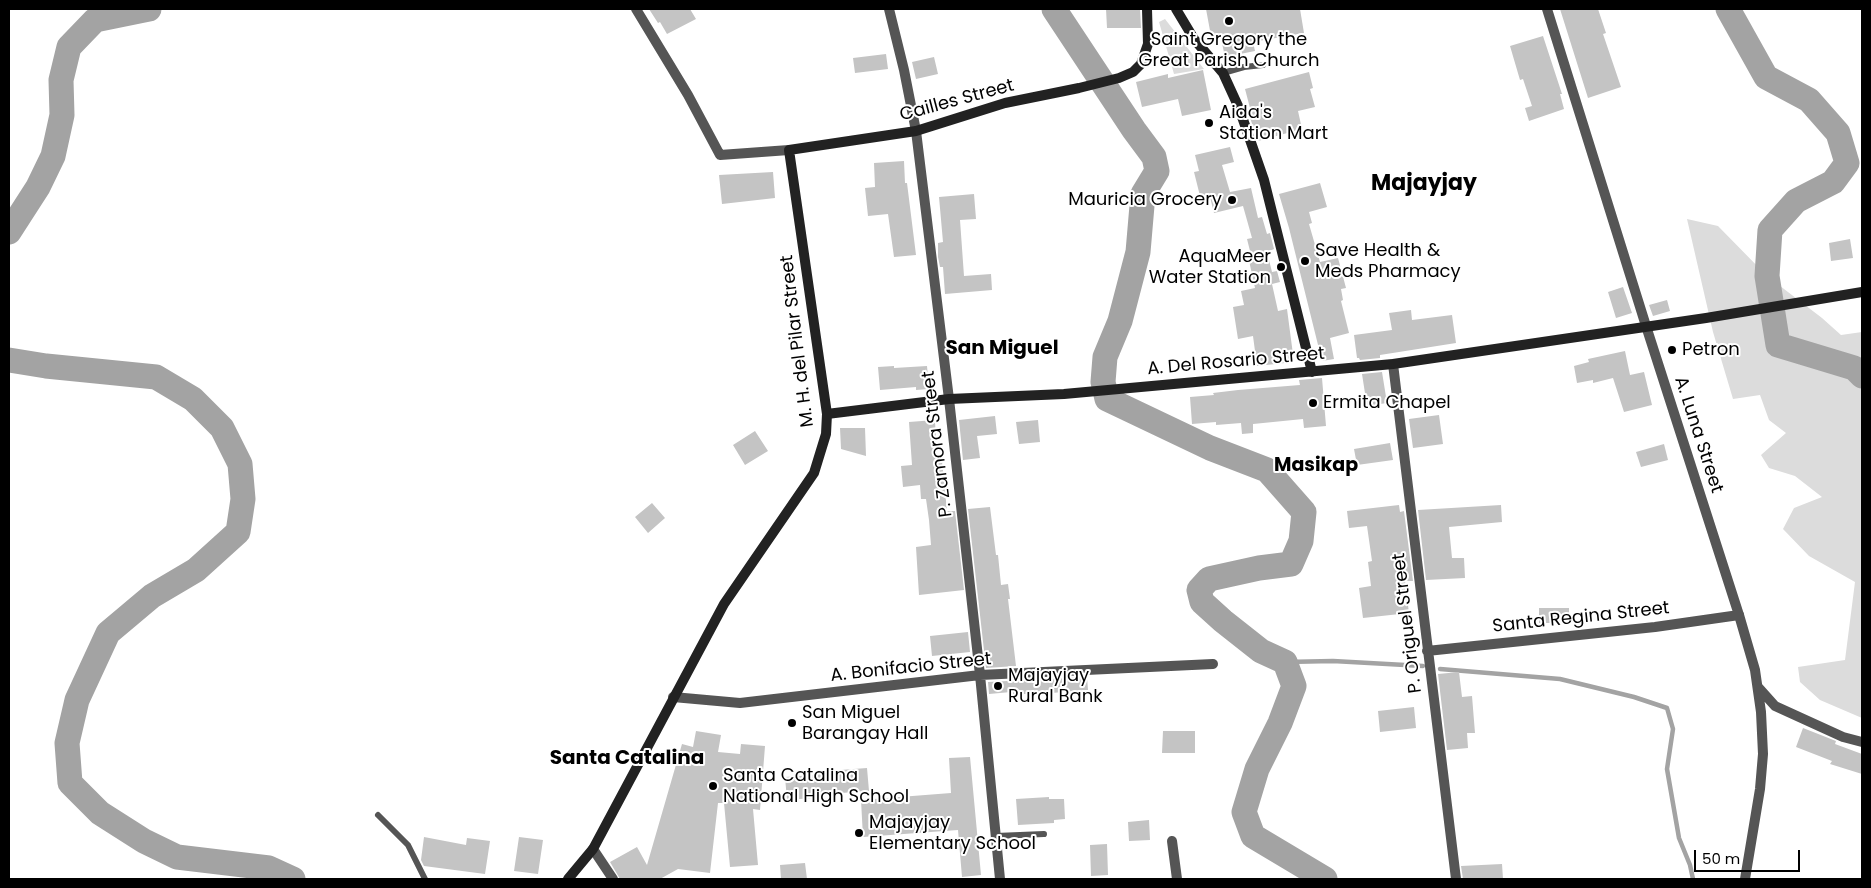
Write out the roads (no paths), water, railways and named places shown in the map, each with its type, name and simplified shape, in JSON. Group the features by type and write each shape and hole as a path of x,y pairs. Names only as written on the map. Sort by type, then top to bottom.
{"main road":[{"name":"Cailles Street","path":"789,150 916,131 1005,103 1119,78 1133,72 1141,64 1148,44 1147,9"},
{"path":"1176,9 1194,39 1223,73 1239,108 1264,180 1312,372"},
{"name":"M. H. del Pilar Street","path":"568,879 593,848 724,604 814,472 826,434 827,414 789,150"},
{"name":"A. Del Rosario Street","path":"827,414 949,399 1064,394 1393,364 1706,318 1862,292"}],"street":[{"name":"Cailles Street","path":"636,9 688,95 720,155 789,150"},
{"name":"P. Zamora Street","path":"889,9 916,131 980,675 1000,879"},
{"name":"A. Luna Street","path":"1547,9 1739,615 1754,670 1761,712 1763,754 1760,790 1745,879"},
{"name":"P. Origuel Street","path":"1393,364 1456,879"},
{"name":"Santa Regina Street","path":"1427,651 1646,628 1739,615"},
{"name":"A. Bonifacio Street","path":"674,697 740,703 980,675 1213,664"},
{"path":"1757,686 1775,706 1843,737 1862,742"},
{"path":"1172,841 1177,879"},
{"path":"593,848 613,879"}],"lane":[{"path":"1223,73 1244,67 1264,65"},
{"path":"378,815 408,845 425,879"},
{"path":"996,836 1044,834"}],"waterway":[{"path":"9,232 38,187 53,156 62,115 61,80 69,47 95,20 149,9"},
{"path":"1054,9 1154,157 1157,171 1143,194 1138,252 1120,321 1105,357 1103,382 1107,399 1210,448 1267,470 1304,512 1301,541 1291,564 1259,568 1209,579 1199,590 1202,602 1223,621 1261,651 1285,662 1294,686 1280,723 1257,769 1244,812 1253,836 1325,879"},
{"path":"1728,9 1766,77 1809,100 1838,133 1847,163 1833,182 1796,201 1770,230 1767,276 1778,345 1854,368 1862,376"},
{"path":"9,360 46,366 156,377 193,399 222,428 240,464 243,499 238,532 196,570 152,596 108,633 77,700 67,743 70,783 100,813 144,841 177,857 269,868 293,879"},
{"path":"1285,662 1333,661 1423,666"},
{"path":"1440,669 1560,679 1634,697 1667,708 1673,729 1667,769 1679,838 1690,865 1693,879"}],"place":[{"name":"Saint Gregory the Great Parish Church","path":"1229,21"},
{"name":"Aida's Station Mart","path":"1209,123"},
{"name":"Mauricia Grocery","path":"1232,200"},
{"name":"Save Health & Meds Pharmacy","path":"1305,261"},
{"name":"AquaMeer Water Station","path":"1281,267"},
{"name":"Petron","path":"1672,350"},
{"name":"Ermita Chapel","path":"1313,403"},
{"name":"Majayjay Rural Bank","path":"998,686"},
{"name":"San Miguel Barangay Hall","path":"792,723"},
{"name":"Santa Catalina National High School","path":"713,786"},
{"name":"Majayjay Elementary School","path":"859,833"}],"district":[{"name":"Majayjay","path":"1424,184"},
{"name":"San Miguel","path":"1002,349"},
{"name":"Masikap","path":"1316,466"},
{"name":"Santa Catalina","path":"627,759"}]}
